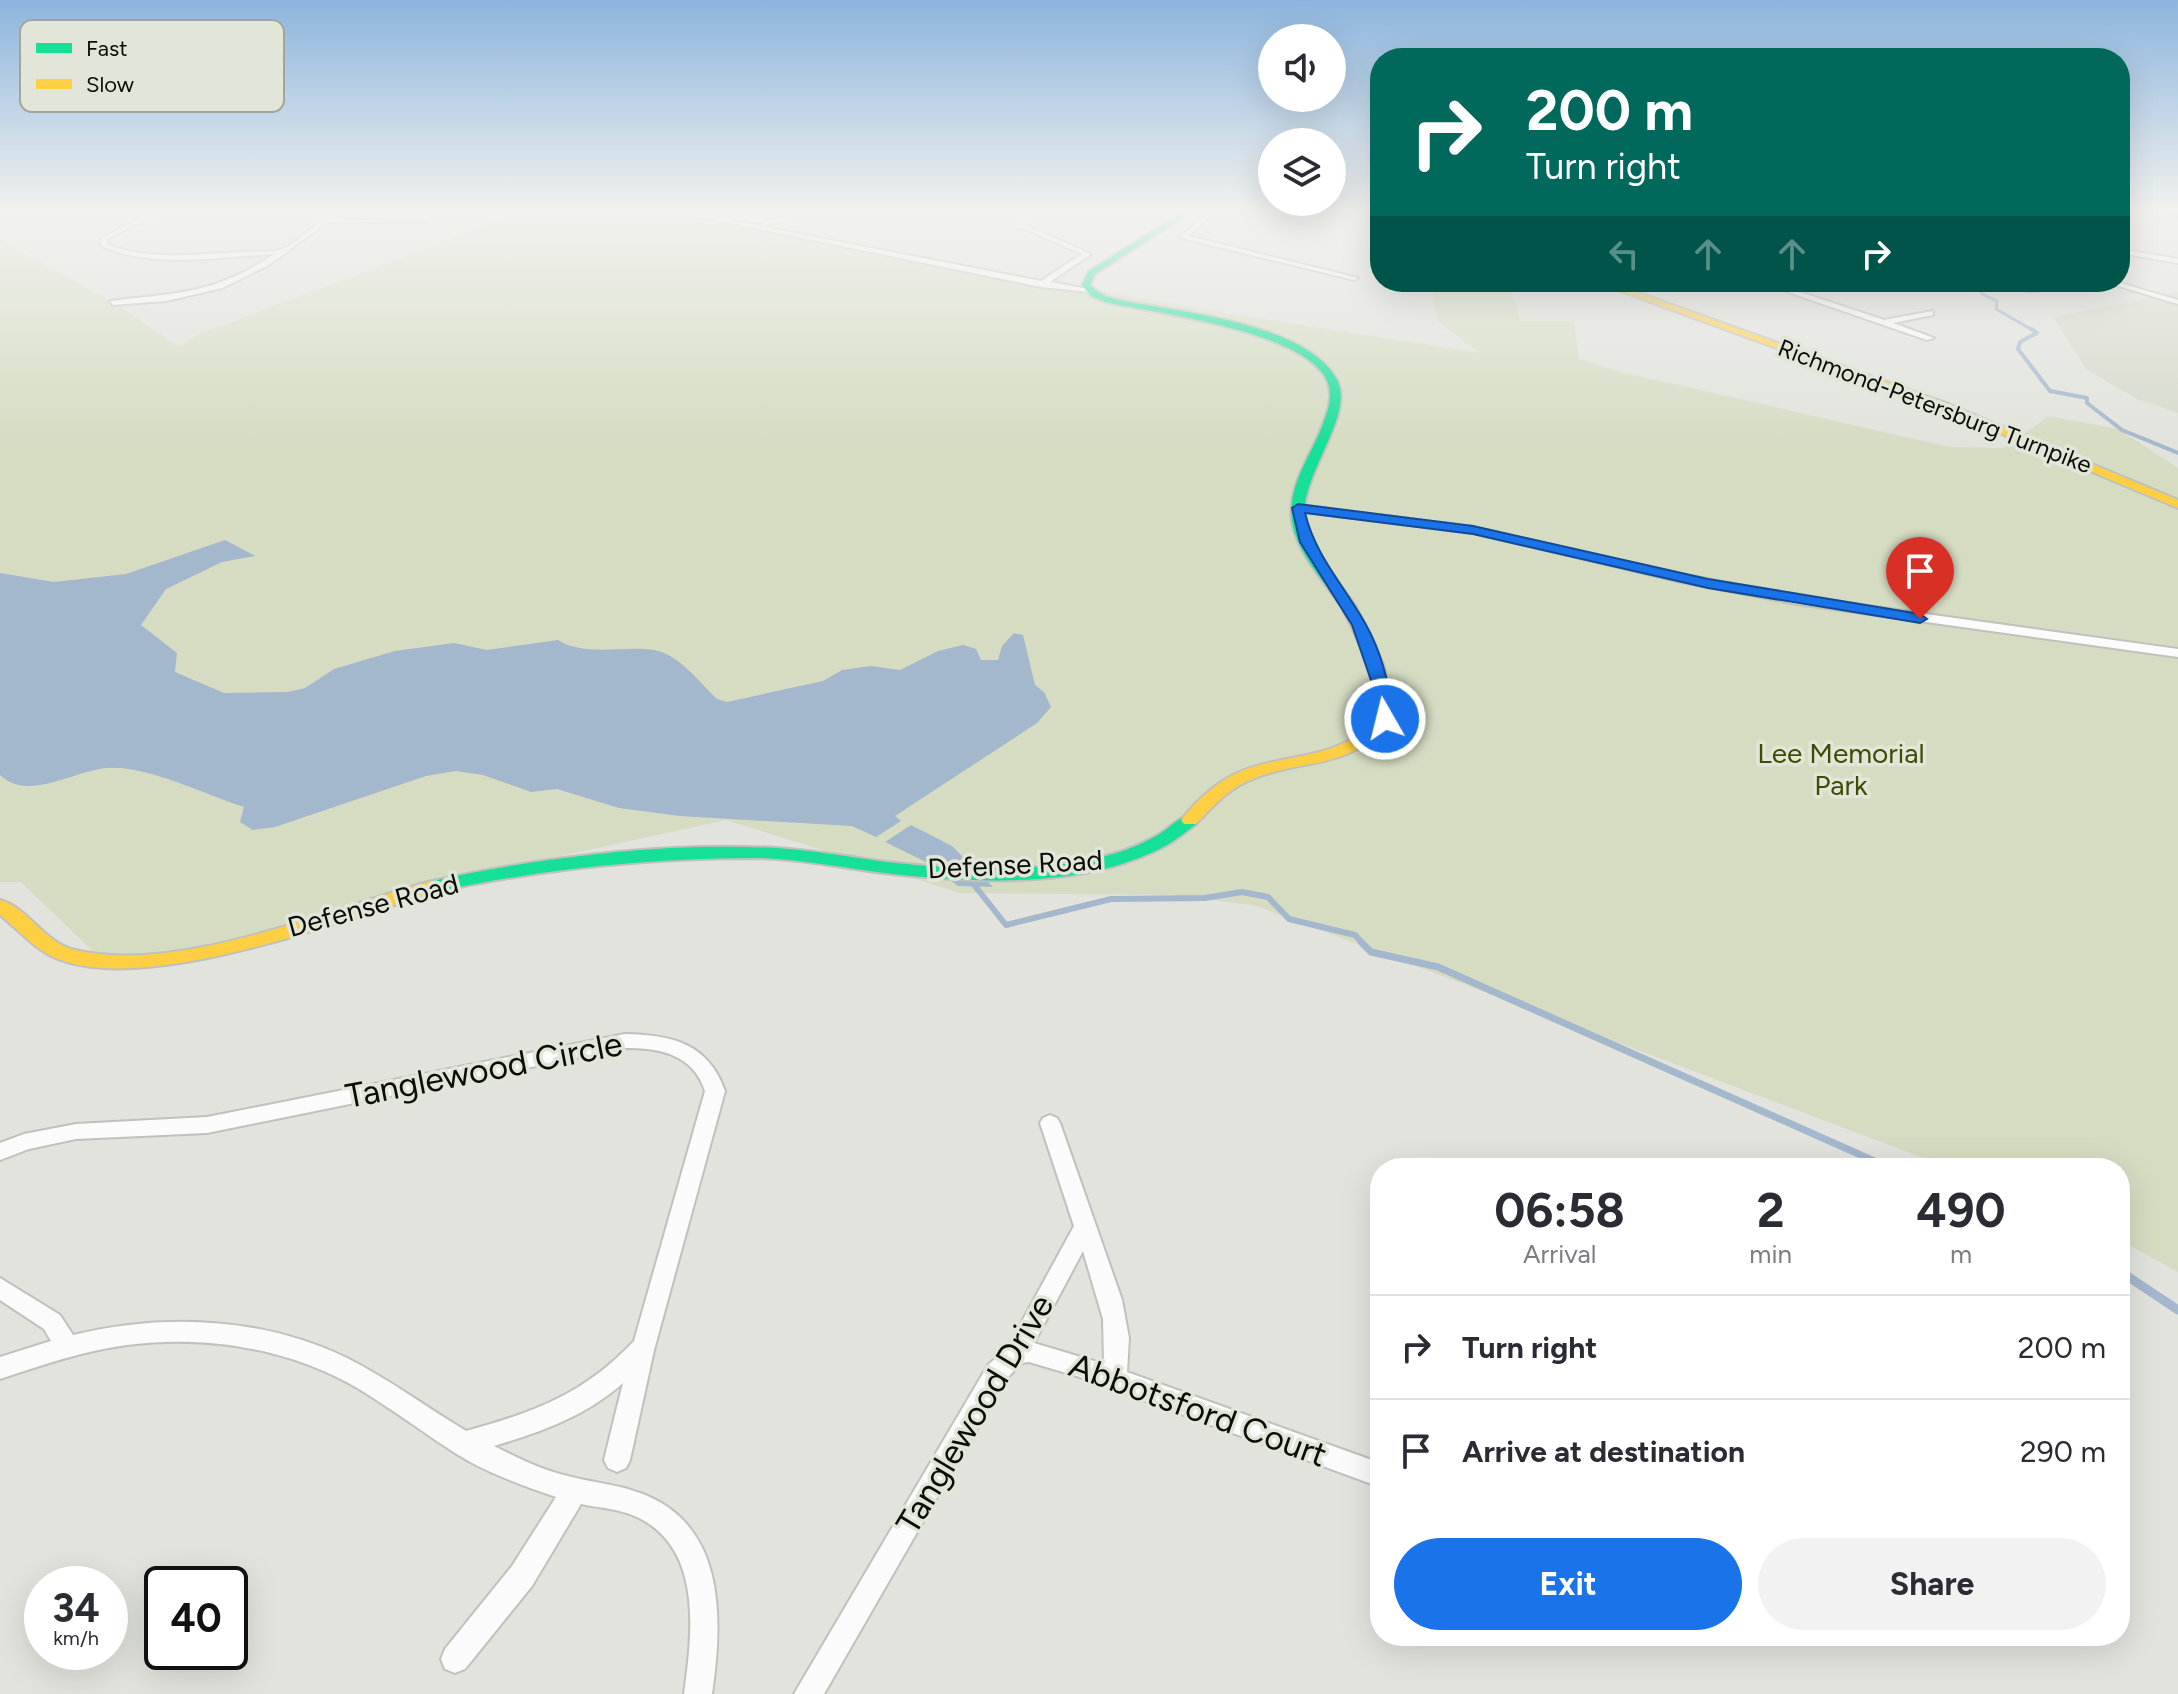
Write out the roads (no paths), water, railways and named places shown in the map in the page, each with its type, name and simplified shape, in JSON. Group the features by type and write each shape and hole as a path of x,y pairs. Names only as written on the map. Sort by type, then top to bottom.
{"main road":[{"name":"Defense Road","path":"0,906 51,950 84,960 127,961 201,952 416,890 543,867 749,853 810,855 889,867 1010,869 1099,862 1151,850 1182,831 1221,790 1244,776 1339,755 1362,746 1377,732 1385,711 1371,655 1347,603 1306,542 1298,508 1303,478 1333,410 1333,379 1324,366 1276,338 1108,300 1090,290"},
{"name":"Richmond-Petersburg Turnpike","path":"1628,292 1944,406 2178,504"},
{"name":"Richmond-Petersburg Turnpike","path":"1650,292 1976,407 2178,490"}],"street":[{"path":"113,303 157,300 211,287"},
{"path":"1061,287 1090,290"},
{"path":"2130,288 2178,302"},
{"path":"1793,292 1930,338"},
{"path":"1883,322 1930,313"},
{"path":"1298,508 1473,530 1681,578 1797,600 2178,653"},
{"name":"Tanglewood Circle","path":"0,1152 67,1132 194,1127 602,1045 643,1040 665,1043 683,1050 701,1063 712,1077 715,1091 644,1346 624,1371 568,1410 462,1444"},
{"path":"1050,1123 1119,1327 1120,1352 1114,1378"},
{"name":"Tanglewood Drive","path":"808,1694 996,1373 1016,1354 1085,1226"},
{"path":"0,1288 52,1322 68,1348"},
{"path":"0,1368 68,1348 131,1336 192,1332 250,1334 321,1358 367,1382 462,1444 505,1465 575,1490 646,1507 665,1519 687,1545 699,1573 702,1674 698,1694"},
{"path":"617,1460 644,1346"},
{"name":"Abbotsford Court","path":"1016,1354 1029,1352 1114,1378 1370,1471"},
{"path":"455,1659 522,1576 575,1490"}],"water":[{"path":"225,540 255,556 222,562 166,589 141,625 177,653 175,672 224,693 288,692 305,688 334,669 395,651 454,643 487,650 558,640 594,650 658,651 682,664 717,699 727,702 823,681 842,670 871,666 900,670 938,651 963,645 976,649 981,660 998,660 1002,646 1014,633 1023,635 1035,685 1044,692 1051,707 1037,723 895,816 901,821 876,837 852,826 680,816 619,808 557,789 531,792 483,775 456,771 426,776 275,827 253,830 240,822 244,807 138,771 106,768 51,783 23,786 11,783 0,775 0,573 54,582 126,574"},
{"path":"911,825 952,846 993,887 958,886 928,863 885,842"}],"waterway":[{"path":"1981,292 1997,301 1996,309 2034,331"},
{"path":"2034,331 2037,333 2020,342 2018,349 2050,391 2087,398 2087,403 2122,430 2178,453"},
{"path":"975,886 1006,925 1111,899 1205,898 1242,892 1268,897 1289,919 1355,935 1364,945"},
{"path":"1364,945 1371,952 1438,967 1868,1158"},
{"path":"2130,1278 2178,1310"}],"park label":[{"name":"Lee Memorial Park","path":"1841,769"}]}
